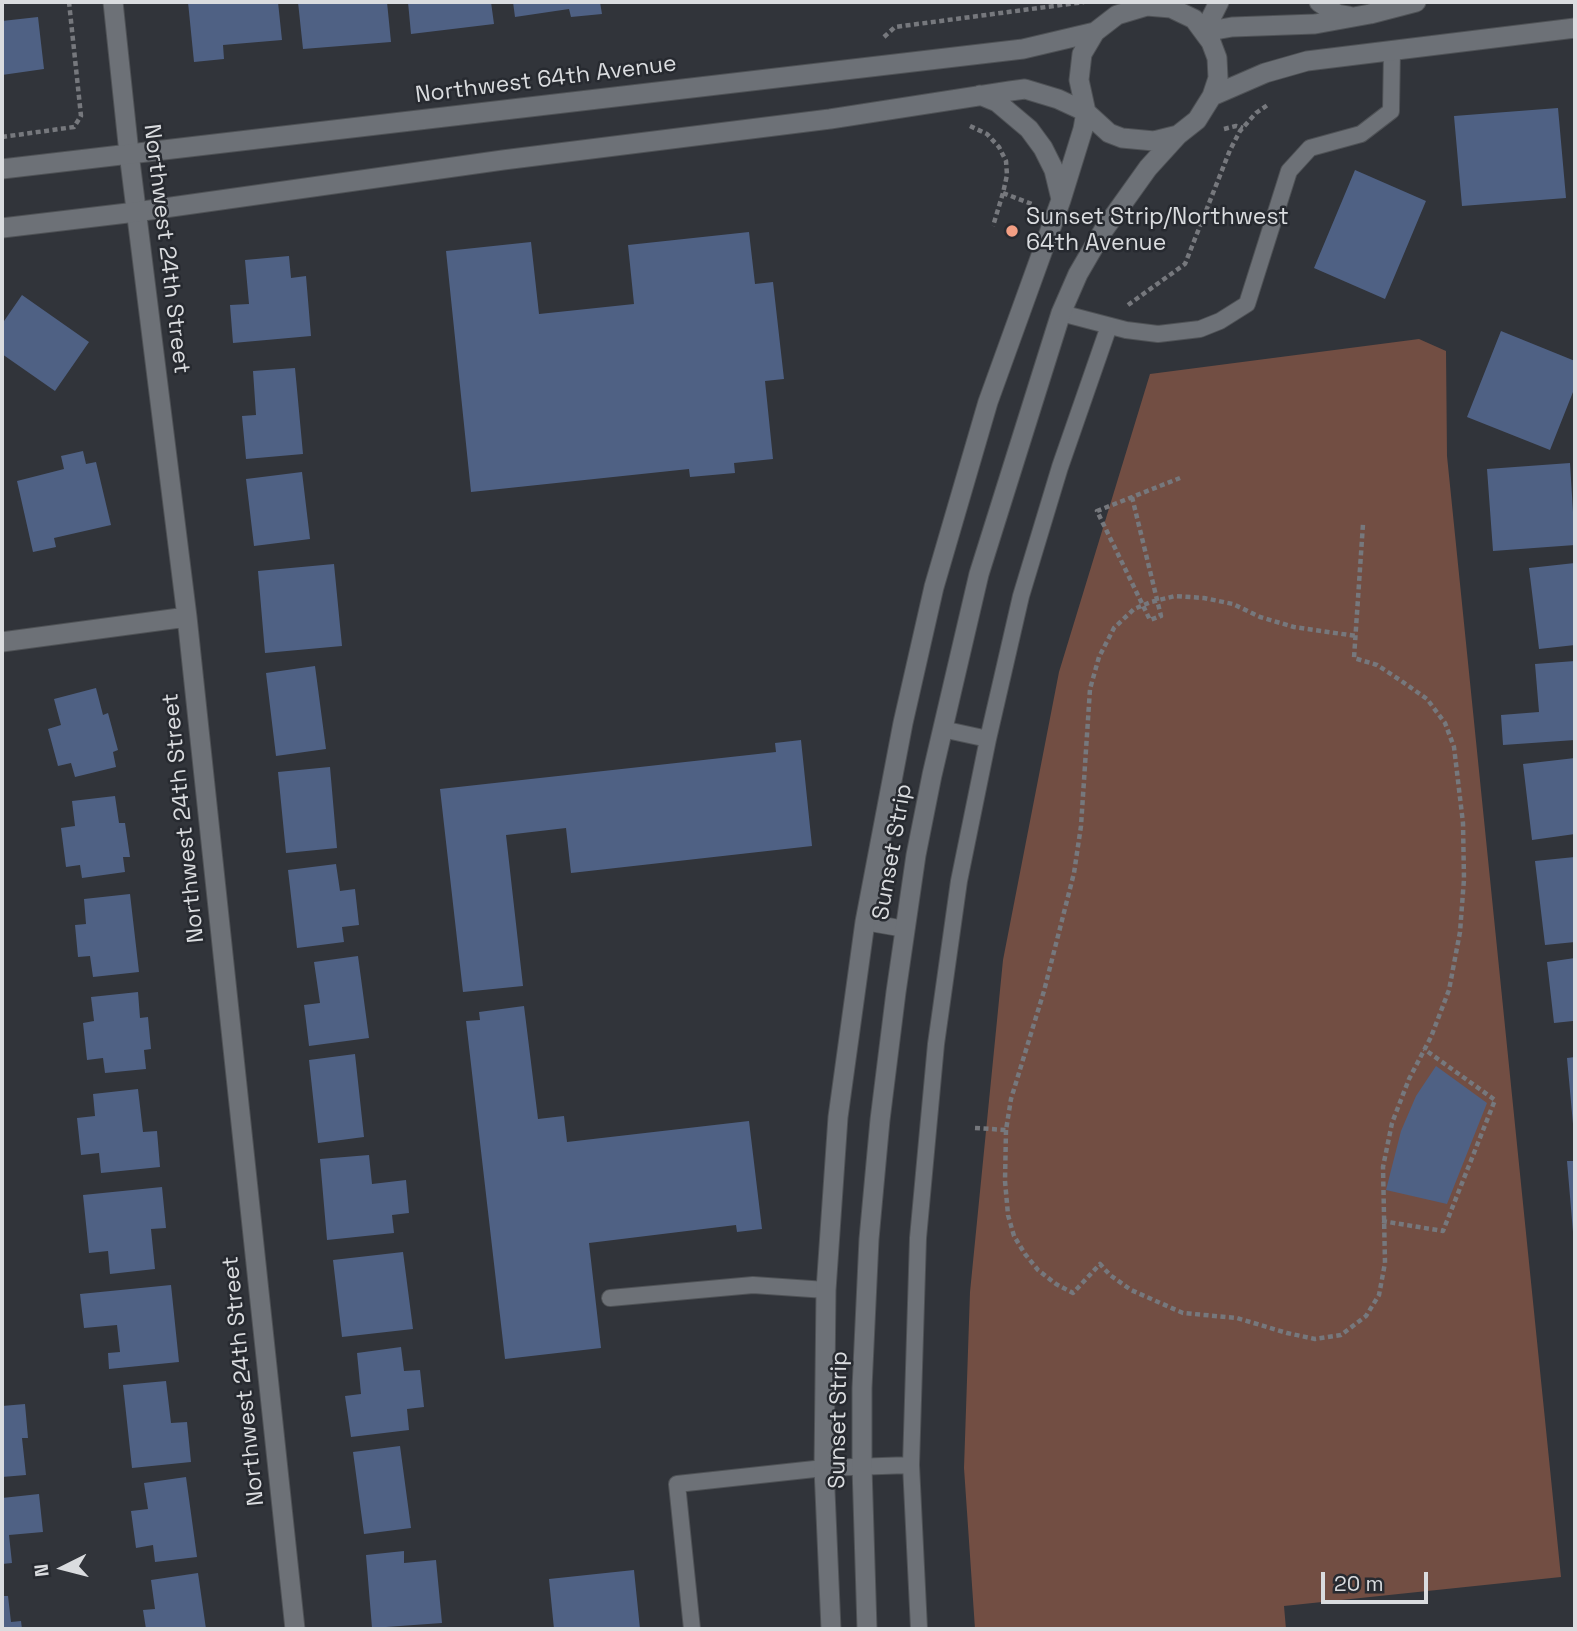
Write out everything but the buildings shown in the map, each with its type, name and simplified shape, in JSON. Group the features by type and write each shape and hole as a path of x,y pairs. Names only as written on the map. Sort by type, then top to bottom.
{"street":[{"name":"Northwest 24th Street","path":"113,2 136,212 187,617 295,1629"},
{"path":"1204,32 1219,2"},
{"path":"1319,2 1337,14 1354,17"},
{"path":"1204,32 1233,27 1315,24 1416,2"},
{"path":"2,228 830,119 1025,89 1058,99 1086,112 1109,133 1122,138 1154,141 1178,135 1197,120 1212,96 1218,78 1217,58 1211,42 1194,19 1171,8 1134,6 1107,21 1095,32 1082,54 1079,67 1081,97 1086,112"},
{"path":"1212,96 1265,73 1299,63 1575,28"},
{"name":"Northwest 64th Avenue","path":"2,169 1023,49 1095,32"},
{"path":"979,95 997,102 1029,129 1054,170 1061,200"},
{"name":"Sunset Strip","path":"831,1629 824,1468 826,1290 838,1117 865,922 903,723 934,587 988,402 1061,200 1080,141 1086,112"},
{"name":"Sunset Strip","path":"867,1629 862,1388 869,1239 881,1108 905,929 916,855 942,729 979,574 1061,313 1078,274 1110,221 1148,168 1178,135"},
{"path":"2,642 187,617"}],"lane":[{"path":"1061,313 1109,326 1158,334 1200,329 1220,321 1247,304 1289,171 1310,148 1361,134 1391,111 1392,50"},
{"path":"919,1629 911,1465 918,1238 936,1044 959,881 1021,596 1060,467 1109,326"},
{"path":"942,729 988,740"},
{"path":"865,922 905,929"},
{"path":"610,1298 753,1284 826,1290"},
{"path":"692,1629 677,1484 824,1468 911,1465"}],"path":[{"path":"2,137 74,127 81,116 69,2"},
{"path":"895,27 1084,2"},
{"path":"1185,264 1240,131 1256,113 1271,103"},
{"path":"962,124 987,134 999,147 1006,161 1007,175 993,226"},
{"path":"1003,193 1038,206"},
{"path":"1132,497 1161,616 1150,620 1097,511 1132,497 1180,478"},
{"path":"1356,636 1294,627 1261,617 1233,604 1175,596 1134,609 1114,628 1099,657 1090,689 1082,813 1074,873 1047,979 1011,1098 1006,1130 1007,1204 1014,1236 1038,1270 1073,1293 1100,1264 1131,1290 1183,1313 1237,1318 1287,1334 1315,1339 1341,1335 1366,1315 1379,1295 1385,1264 1382,1221 1383,1167 1392,1123 1449,990 1460,932 1464,879 1463,823 1458,767 1445,723 1427,699 1377,665 1354,658 1356,636 1363,524"},
{"path":"1382,1221 1443,1231 1494,1101 1424,1049"},
{"path":"975,1128 1006,1130"}],"shaded area":[{"path":"1419,339 1446,351 1447,456 1561,1577 1284,1606 1286,1629 975,1629 964,1468 970,1292 1003,960 1059,672 1150,374"}],"place":[{"name":"Sunset Strip/Northwest 64th Avenue","path":"1012,231"}]}
